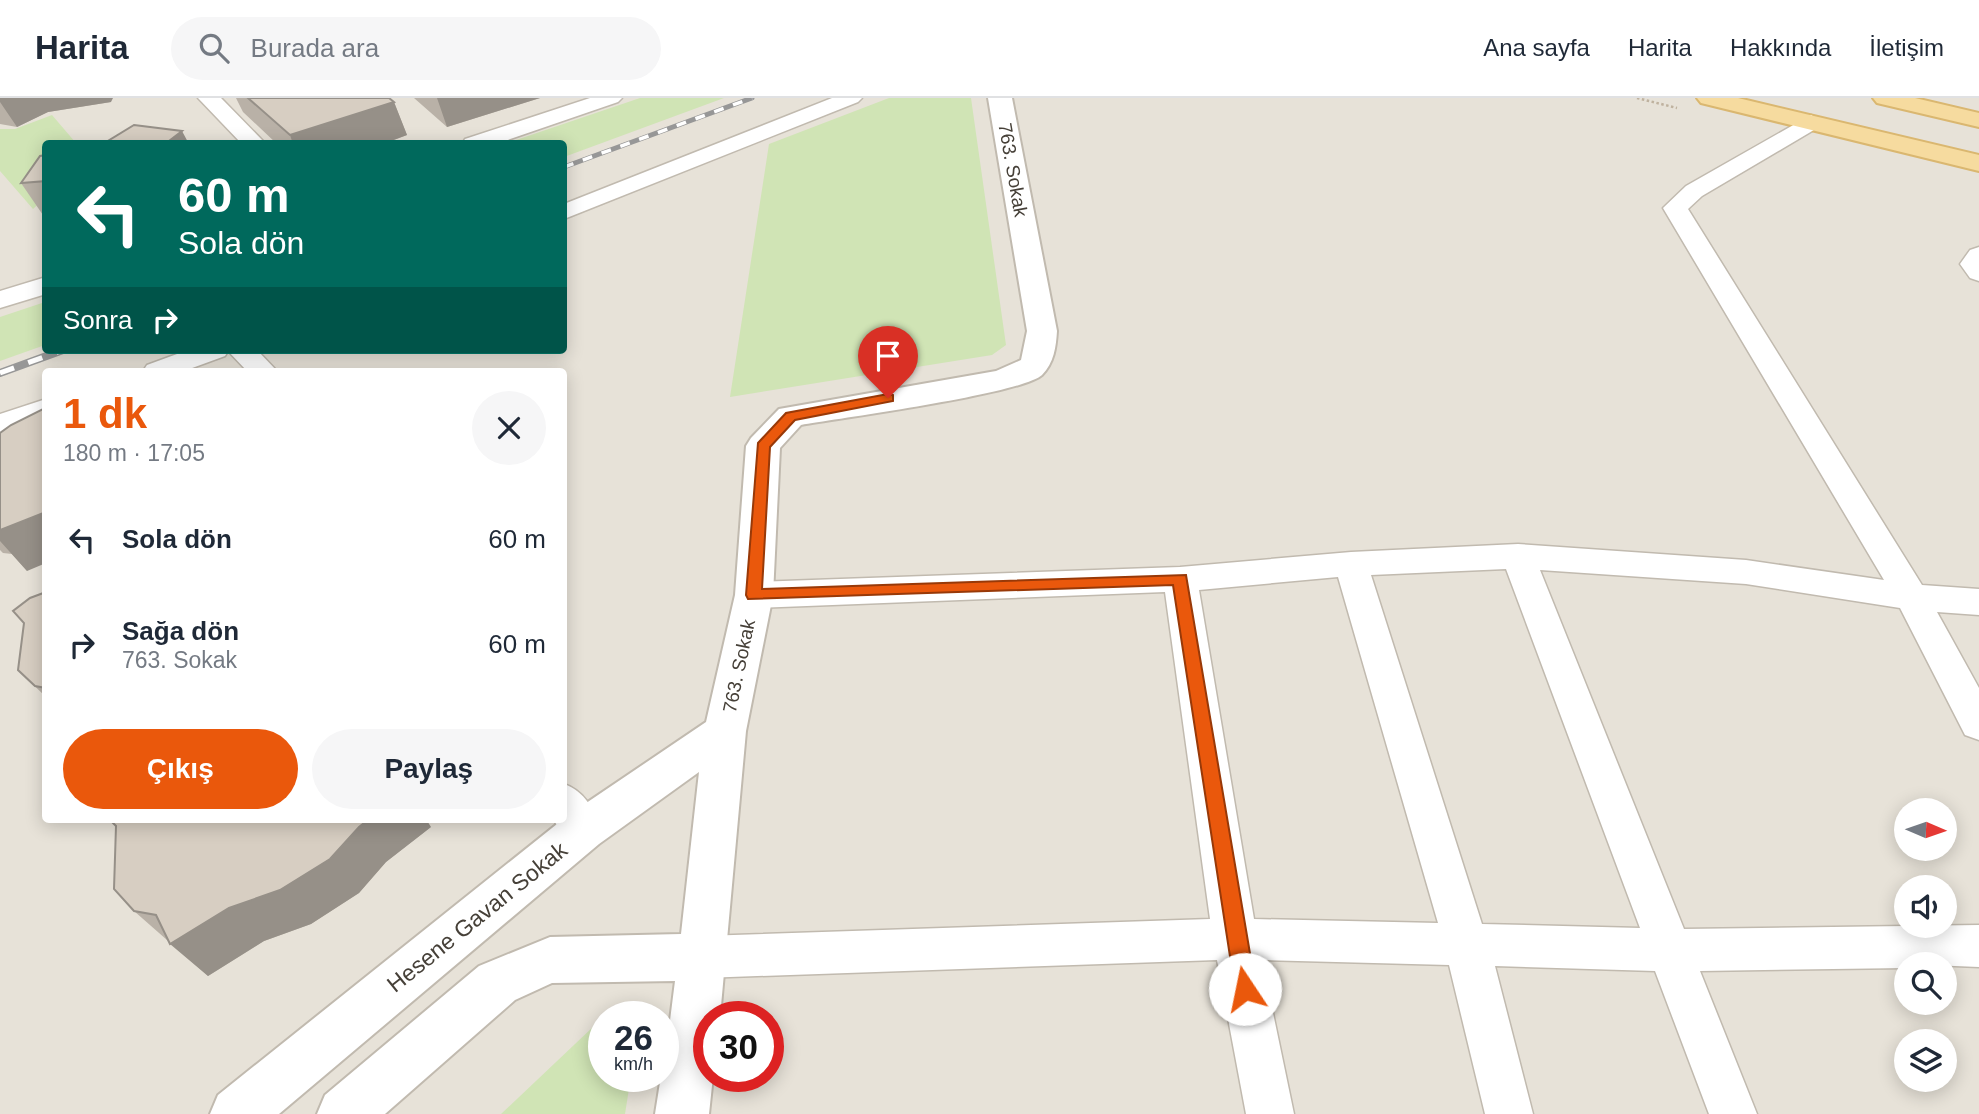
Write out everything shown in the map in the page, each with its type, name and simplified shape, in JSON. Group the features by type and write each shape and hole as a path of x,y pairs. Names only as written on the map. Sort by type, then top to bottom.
{"main road":[{"path":"1709,98 1979,163"},
{"path":"1783,98 1979,143"},
{"path":"1885,98 1979,120"}],"street":[{"path":"213,102 244,98"},
{"path":"485,140 611,98"},
{"path":"567,211 851,98"},
{"name":"763. Sokak","path":"682,1114 704,957 725,731 754,595 763,446 791,416 1027,374 1041,355 1042,331 1000,98"},
{"path":"213,102 251,140"},
{"path":"1811,122 1694,191 1675,208 1912,597 1979,724"},
{"path":"1979,256 1973,264 1979,273"},
{"path":"0,300 42,286"},
{"path":"164,368 204,354"},
{"path":"245,354 260,368"},
{"path":"0,424 42,409"},
{"path":"754,595 1180,579 1351,564 1518,556 1746,572 1912,597 1979,602"},
{"path":"1518,556 1733,1114"},
{"path":"1351,564 1467,946 1510,1114"},
{"path":"1180,579 1236,939 1270,1114"},
{"name":"Hesene Gavan Sokak","path":"573,816 725,731"},
{"name":"Hesene Gavan Sokak","path":"237,1114 565,823"},
{"path":"344,1114 497,983 550,960 1236,939 1672,950 1979,946"}],"shaded area":[{"path":"0,98 1979,98 1979,1114 0,1114"}],"green space":[{"path":"640,98 724,98 567,156 567,140 516,140"},
{"path":"889,98 971,98 1006,345 992,355 730,397 769,144"},
{"path":"52,115 73,140 42,140 42,201 33,209 0,171 0,129 15,129"},
{"path":"42,303 42,346 0,361 0,317"},
{"path":"588,1032 588,1092 628,1092 625,1114 501,1114"}],"building":[{"path":"248,98 389,98 394,102 290,135"},
{"path":"134,125 182,131 170,140 109,140"},
{"path":"40,156 42,181 21,183"},
{"path":"42,410 42,514 0,530 0,433"},
{"path":"42,594 42,687 35,686 18,670 24,623 13,611 30,598"},
{"path":"113,823 364,823 330,859 280,890 229,908 170,944 156,915 134,911 114,889 116,826"}],"railway":[{"path":"567,166 752,98"},
{"path":"0,373 52,354"}],"route":[{"path":"888,398 791,416 763,446 754,595 1180,579 1245,989"}]}
